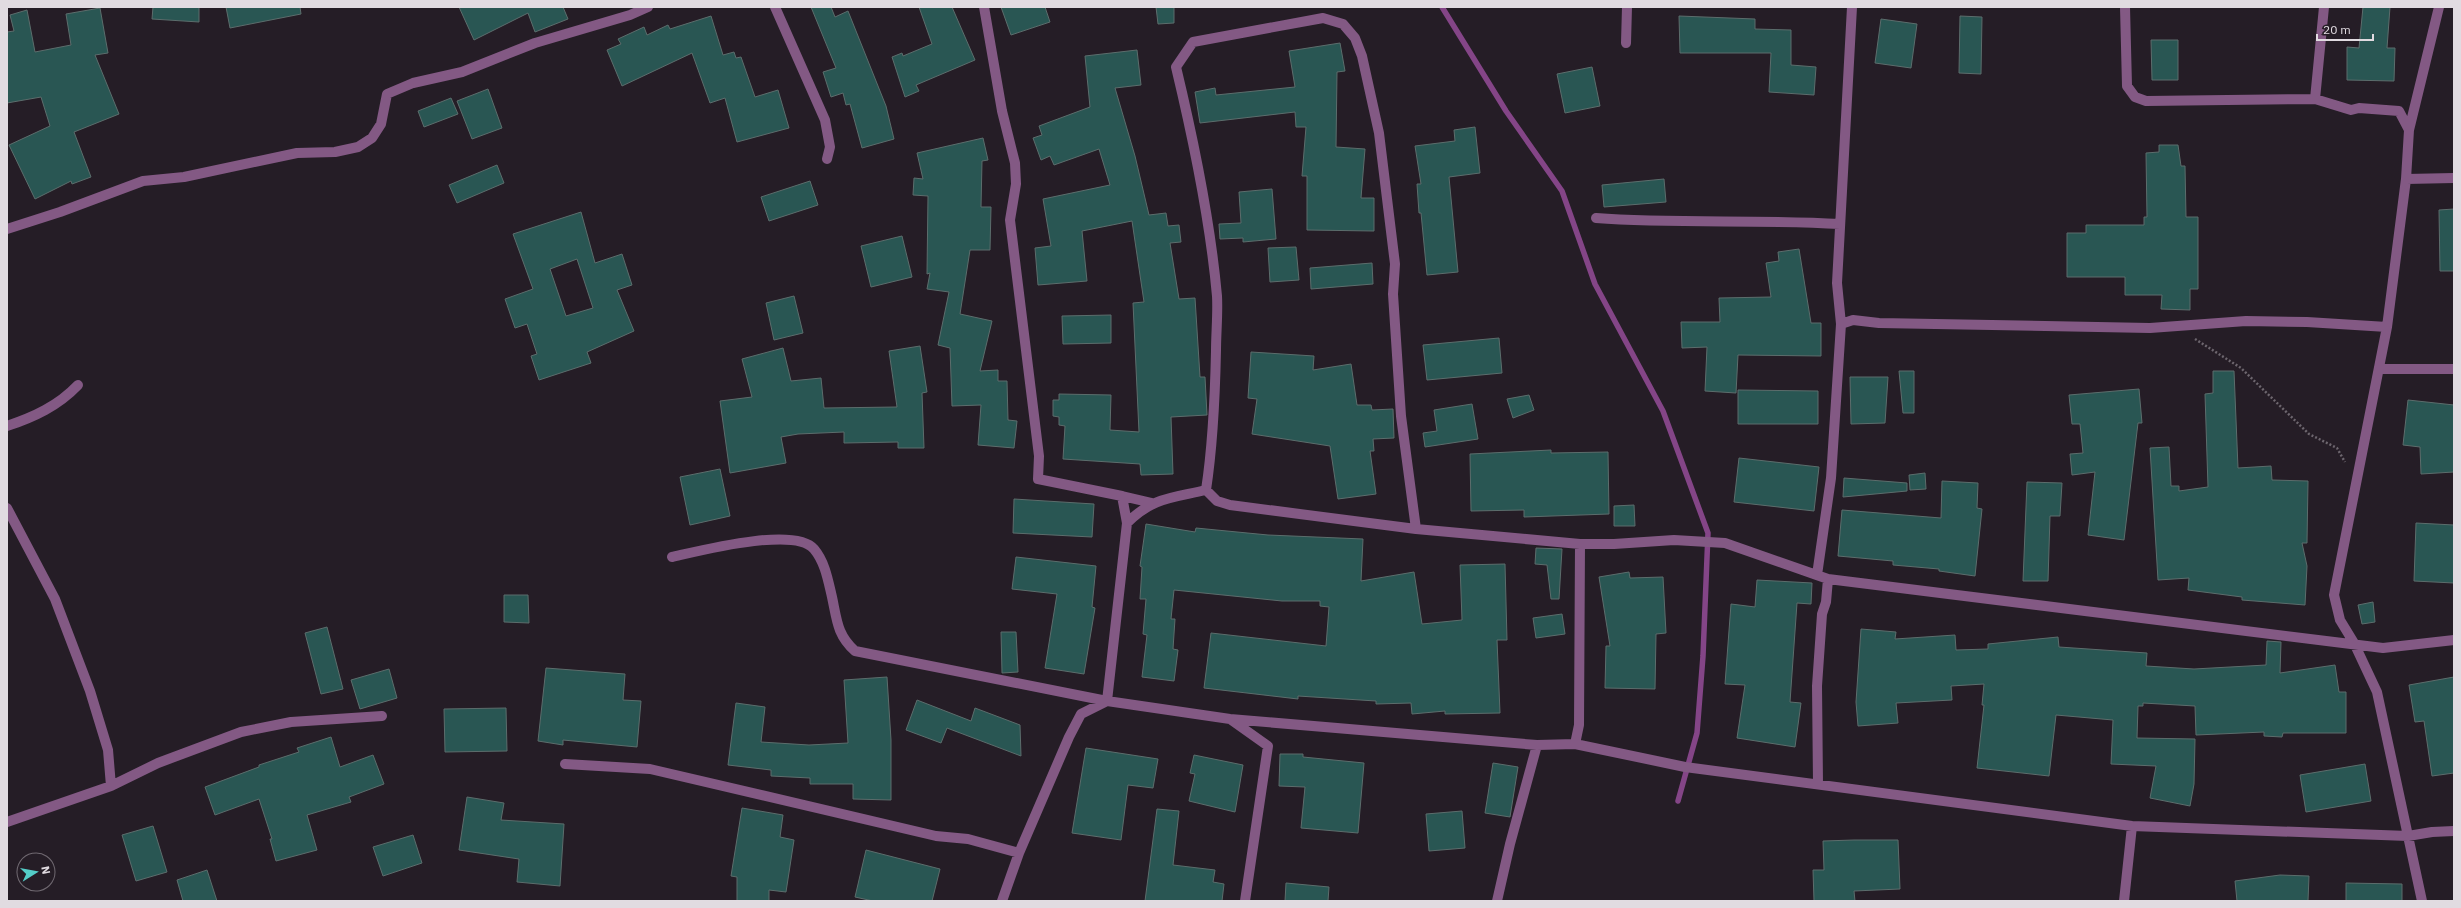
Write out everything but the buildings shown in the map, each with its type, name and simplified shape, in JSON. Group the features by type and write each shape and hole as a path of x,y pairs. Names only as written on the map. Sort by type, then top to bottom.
{"street":[{"path":"7,229 60,212 143,181 184,177 297,153 335,152 358,146 372,138 381,124 387,94 397,88 462,72 535,43 630,15 648,7"},
{"path":"775,7 824,120 830,146 827,159"},
{"path":"984,7 1002,111 1015,163 1016,184 1010,220 1039,456 1038,479 1152,503"},
{"path":"1626,43 1627,7"},
{"path":"1817,575 1831,478 1841,324 1837,282 1852,7"},
{"path":"2125,7 2127,86 2135,97 2146,101 2315,98 2351,110 2359,108 2399,111 2409,130"},
{"path":"2315,98 2324,7"},
{"path":"2422,901 2378,692 2354,643 2340,620 2334,595 2387,327 2406,179 2409,130 2439,7"},
{"path":"1206,490 1215,417 1217,298 1208,222 1197,158 1176,66 1193,42 1323,18 1343,24 1355,38 1362,56 1379,133 1395,264 1393,294 1401,416 1416,529"},
{"path":"2406,179 2454,178"},
{"path":"1596,218 1734,223 1778,220 1840,224"},
{"path":"1841,324 1853,320 1911,324 2150,328 2246,321 2307,322 2387,327"},
{"path":"2379,369 2454,370"},
{"path":"7,426 36,415 64,399 78,385"},
{"path":"1127,523 1141,508 1152,503 1206,490"},
{"path":"1206,490 1217,501 1230,505 1416,529 1580,544 1684,540 1725,543 1828,580 2354,643 2383,648 2454,640"},
{"path":"1107,701 1127,523 1122,496"},
{"path":"7,508 55,599 90,691 108,750 111,786"},
{"path":"672,557 760,540 798,540 813,548 825,567 844,641 855,651 1107,701 1230,719 1536,745 1575,744 1690,767 2132,826 2408,836 2432,832 2454,831"},
{"path":"1575,744 1580,725 1580,544"},
{"path":"1818,783 1817,686 1822,614 1826,602 1828,580"},
{"path":"1002,901 1019,853 1081,714 1107,701"},
{"path":"7,822 111,786 158,763 241,732 291,722 382,716"},
{"path":"1230,719 1268,746 1245,901"},
{"path":"1497,901 1510,844 1536,745"},
{"path":"565,764 650,769 936,836 968,839 1019,853"},
{"path":"2124,901 2132,826"}],"path":[{"path":"2174,326 2241,368 2309,434 2337,448 2357,482"}],"waterway":[{"path":"1442,7 1506,111 1562,191 1595,284 1663,411 1708,533 1703,656 1697,733 1678,801"}]}
